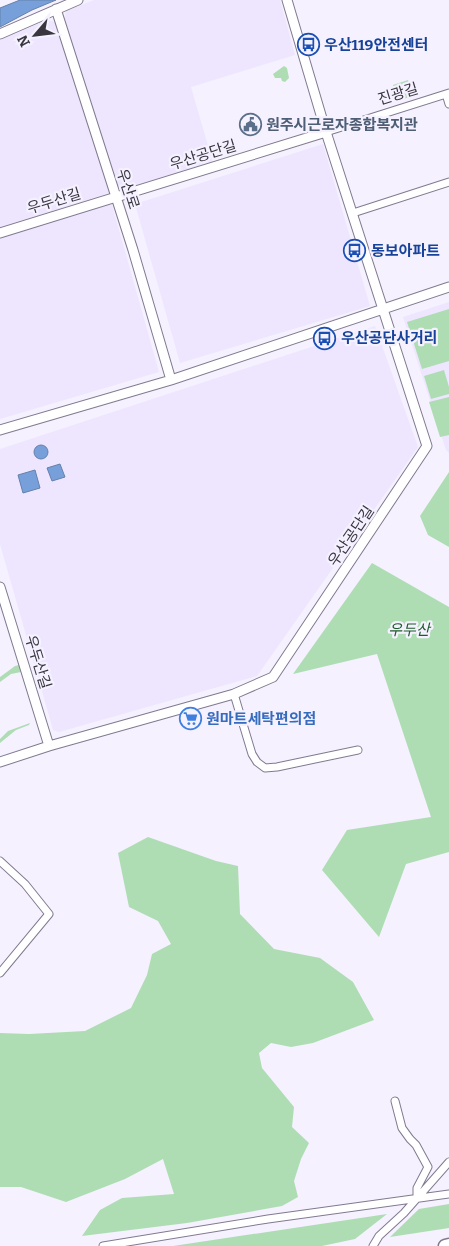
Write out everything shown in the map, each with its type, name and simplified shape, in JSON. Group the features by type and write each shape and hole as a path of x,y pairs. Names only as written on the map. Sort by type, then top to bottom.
{"highway":[{"path":"445,1246 449,1245"}],"street":[{"path":"0,34 78,0"},
{"name":"우산공단길","path":"0,762 49,746 234,694 273,677 427,446 326,132 287,0"},
{"name":"우산로","path":"56,9 116,196 171,380"},
{"path":"447,93 449,104"},
{"name":"진광길","path":"326,132 447,93"},
{"name":"우산공단길","path":"116,196 326,132"},
{"path":"353,213 449,182"},
{"name":"우두산길","path":"0,233 116,196"},
{"path":"0,430 171,380 449,287"},
{"name":"우두산길","path":"0,587 49,746"},
{"path":"234,694 252,754 257,762 265,768 358,750"},
{"path":"0,861 25,884 49,914 0,973"},
{"path":"394,1100 402,1128 416,1144 428,1167 417,1188 417,1198"},
{"path":"373,1246 379,1236 404,1213 449,1162"},
{"path":"103,1246 268,1219 449,1194"}],"shaded area":[{"path":"94,0 280,0 295,55 191,87 213,163 123,191 116,186 64,22 66,11"},
{"path":"47,20 55,22 110,193 0,228 0,40"},
{"path":"323,144 370,306 180,363 135,204"},
{"path":"103,204 112,205 159,372 0,419 0,236"},
{"path":"449,302 449,453 446,450 403,317"},
{"path":"375,326 418,447 257,676 59,732 53,730 0,544 0,449"}],"green space":[{"path":"284,66 287,68 289,78 285,82 281,78 275,78 273,74"},
{"path":"408,80 413,96 397,101 393,85"},
{"path":"449,309 449,361 422,369 407,322"},
{"path":"444,370 449,394 431,399 424,376"},
{"path":"449,397 449,435 440,437 429,402"},
{"path":"449,472 449,547 428,535 420,516"},
{"name":"우두산","path":"372,563 449,607 449,852 406,864 379,937 322,870 347,830 431,817 377,654 293,674"},
{"path":"19,665 21,672 11,674 0,682 0,677"},
{"path":"30,723 16,730 0,743 0,739 8,731"},
{"path":"148,837 216,861 238,866 240,914 274,949 320,958 353,982 374,1020 313,1043 291,1047 271,1043 259,1053 262,1068 294,1107 292,1127 309,1143 301,1159 294,1181 298,1197 282,1206 187,1223 82,1236 100,1210 122,1198 174,1194 163,1159 125,1179 66,1202 21,1187 0,1187 0,1033 29,1034 85,1031 131,1008 147,975 152,954 171,944 158,921 129,907 118,853"},
{"path":"449,1204 449,1228 390,1237 419,1209"},
{"path":"387,1214 355,1239 322,1246 173,1246"}],"water":[{"path":"20,0 56,0 0,27 0,8"},
{"path":"41,445 46,447 48,452 46,457 41,459 36,457 34,452 36,447"},
{"path":"60,464 65,477 52,481 47,468"},
{"path":"35,470 40,488 23,493 18,475"}],"place":[{"name":"우산119안전센터","path":"308,45"},
{"name":"원주시근로자종합복지관","path":"250,125"},
{"name":"동보아파트","path":"355,251"},
{"name":"우산공단사거리","path":"325,338"},
{"name":"원마트세탁편의점","path":"190,719"}]}
